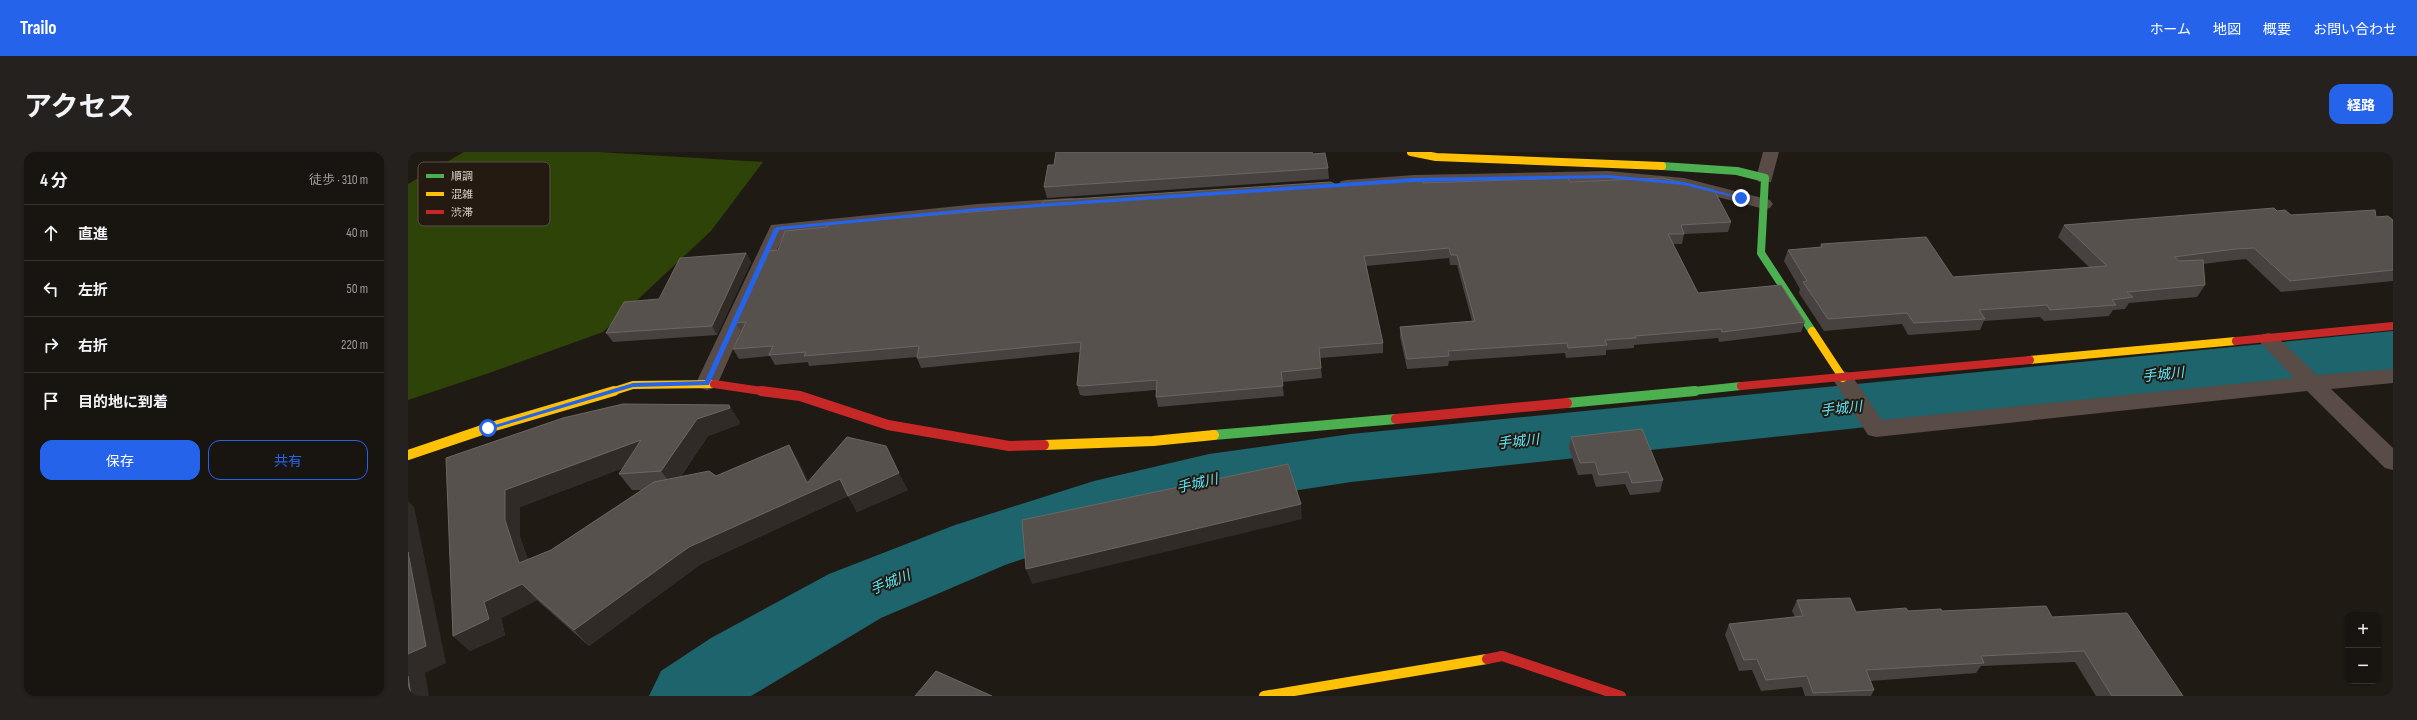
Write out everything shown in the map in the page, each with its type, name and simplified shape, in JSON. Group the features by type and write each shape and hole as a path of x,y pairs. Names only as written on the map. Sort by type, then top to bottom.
{"street":[{"path":"1411,152 1444,157 1705,168 1736,171 1765,178"},
{"path":"1771,152 1765,178 1761,253 1876,429 2312,383 2393,376"},
{"path":"1327,186 1414,180 1608,176 1684,184 1764,204"},
{"path":"707,383 777,229 978,209 1089,202"},
{"path":"408,455 488,428 633,385 707,383 800,396 888,425 1009,446 1153,441 2268,340 2393,326"},
{"path":"2268,340 2393,462"},
{"path":"1264,696 1502,656 1622,696"}],"green space":[{"path":"464,152 598,152 763,162 711,231 603,332 492,372 408,400 408,184 418,178 418,226 550,226 550,162 446,162"}],"building":[{"path":"1056,152 1312,152 1313,154 1325,153 1328,168 1044,187 1048,165 1054,165"},
{"path":"1568,178 1570,182 1662,178 1714,190 1731,222 1681,225 1684,234 1668,234 1698,293 1781,285 1805,322 1722,332 1721,329 1635,336 1636,338 1605,340 1607,345 1568,348 1567,343 1448,351 1449,356 1407,359 1400,327 1475,321 1457,255 1451,255 1449,248 1364,256 1383,343 1319,348 1321,368 1281,372 1283,386 1156,397 1157,380 1082,386 1077,385 1081,342 917,358 919,346 804,356 806,352 769,355 773,346 733,349 746,322 736,323 769,251 778,250 785,231 827,227 828,224 1042,206 1043,201 1331,182 1336,185 1422,180 1423,183"},
{"path":"2274,208 2277,211 2285,210 2291,215 2375,210 2376,217 2388,216 2393,220 2393,270 2290,281 2254,248 2235,249 2174,257 2179,261 2203,260 2205,285 2127,292 2133,297 2112,300 2116,305 2050,310 2047,305 1979,310 1985,319 1914,323 1907,313 1828,319 1803,282 1807,281 1788,250 1822,247 1821,244 1926,237 1953,277 2107,266 2064,225"},
{"path":"746,253 712,326 606,333 624,302 659,299 680,258"},
{"path":"623,404 729,405 730,408 697,419 661,471 619,474 641,440 505,490 505,520 519,563 551,550 654,482 709,471 716,476 789,445 807,483 847,437 886,446 899,473 848,496 840,479 689,547 574,630 522,584 484,602 489,619 453,636 446,458 563,418"},
{"path":"1642,429 1663,480 1632,483 1628,472 1599,475 1595,462 1580,463 1571,437"},
{"path":"1288,464 1301,504 1026,569 1022,520"},
{"path":"408,552 426,646 408,654"},
{"path":"1850,598 1856,612 1906,608 1908,611 1941,609 1942,611 2046,606 2052,617 2127,613 2183,696 2112,696 2084,651 1981,656 1984,663 1866,670 1874,690 1813,693 1807,676 1766,680 1757,659 1744,660 1729,624 1803,616 1797,600"},
{"path":"936,671 992,696 915,696"},
{"path":"408,676 411,696 408,696"}],"waterway":[{"name":"手城川","path":"689,696 738,662 855,596 980,545 1094,508 1209,479 1351,458 2393,351"}],"traffic: fast":[{"path":"1662,166 1737,171 1765,178 1761,253 1812,331"},
{"path":"1567,403 1741,386"},
{"path":"1214,435 1396,419"}],"traffic: slow":[{"path":"1411,152 1436,157 1662,166"},
{"path":"1812,331 1843,378"},
{"path":"2030,360 2236,341"},
{"path":"408,455 488,428 633,385 714,384"},
{"path":"1044,445 1153,441 1214,435"},
{"path":"1264,696 1487,659"}],"traffic: jam":[{"path":"2236,341 2393,326"},
{"path":"1741,386 2030,360"},
{"path":"714,384 800,396 888,425 1009,446 1044,445"},
{"path":"1396,419 1567,403"},
{"path":"1487,659 1502,656 1621,696"}],"route":[{"path":"488,428 633,385 707,383 777,229 978,209 1414,180 1608,176 1684,184 1741,198"}]}
